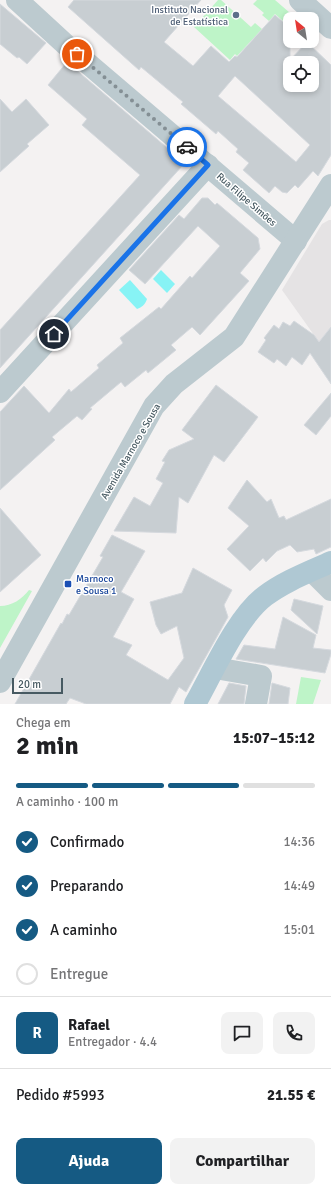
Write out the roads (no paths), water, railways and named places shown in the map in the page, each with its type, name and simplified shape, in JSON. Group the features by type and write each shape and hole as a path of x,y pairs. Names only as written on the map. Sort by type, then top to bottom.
{"main road":[{"path":"195,704 249,612 264,596 283,584 321,566"}],"street":[{"name":"Rua Filipe Simões","path":"17,0 65,44 296,241"},
{"path":"300,0 331,28"},
{"path":"0,392 208,165"},
{"name":"Avenida Marnoco e Sousa","path":"0,682 154,406 174,384 234,337 296,241 323,212 331,185"},
{"path":"321,566 331,590"},
{"path":"215,668 261,676 256,704"}],"water":[{"path":"161,270 175,284 167,293 153,279"},
{"path":"130,280 147,299 143,306 137,309 119,290"}],"place":[{"name":"Instituto Nacional de Estatística","path":"236,15"},
{"name":"Marnoco e Sousa 1","path":"68,584"}]}
